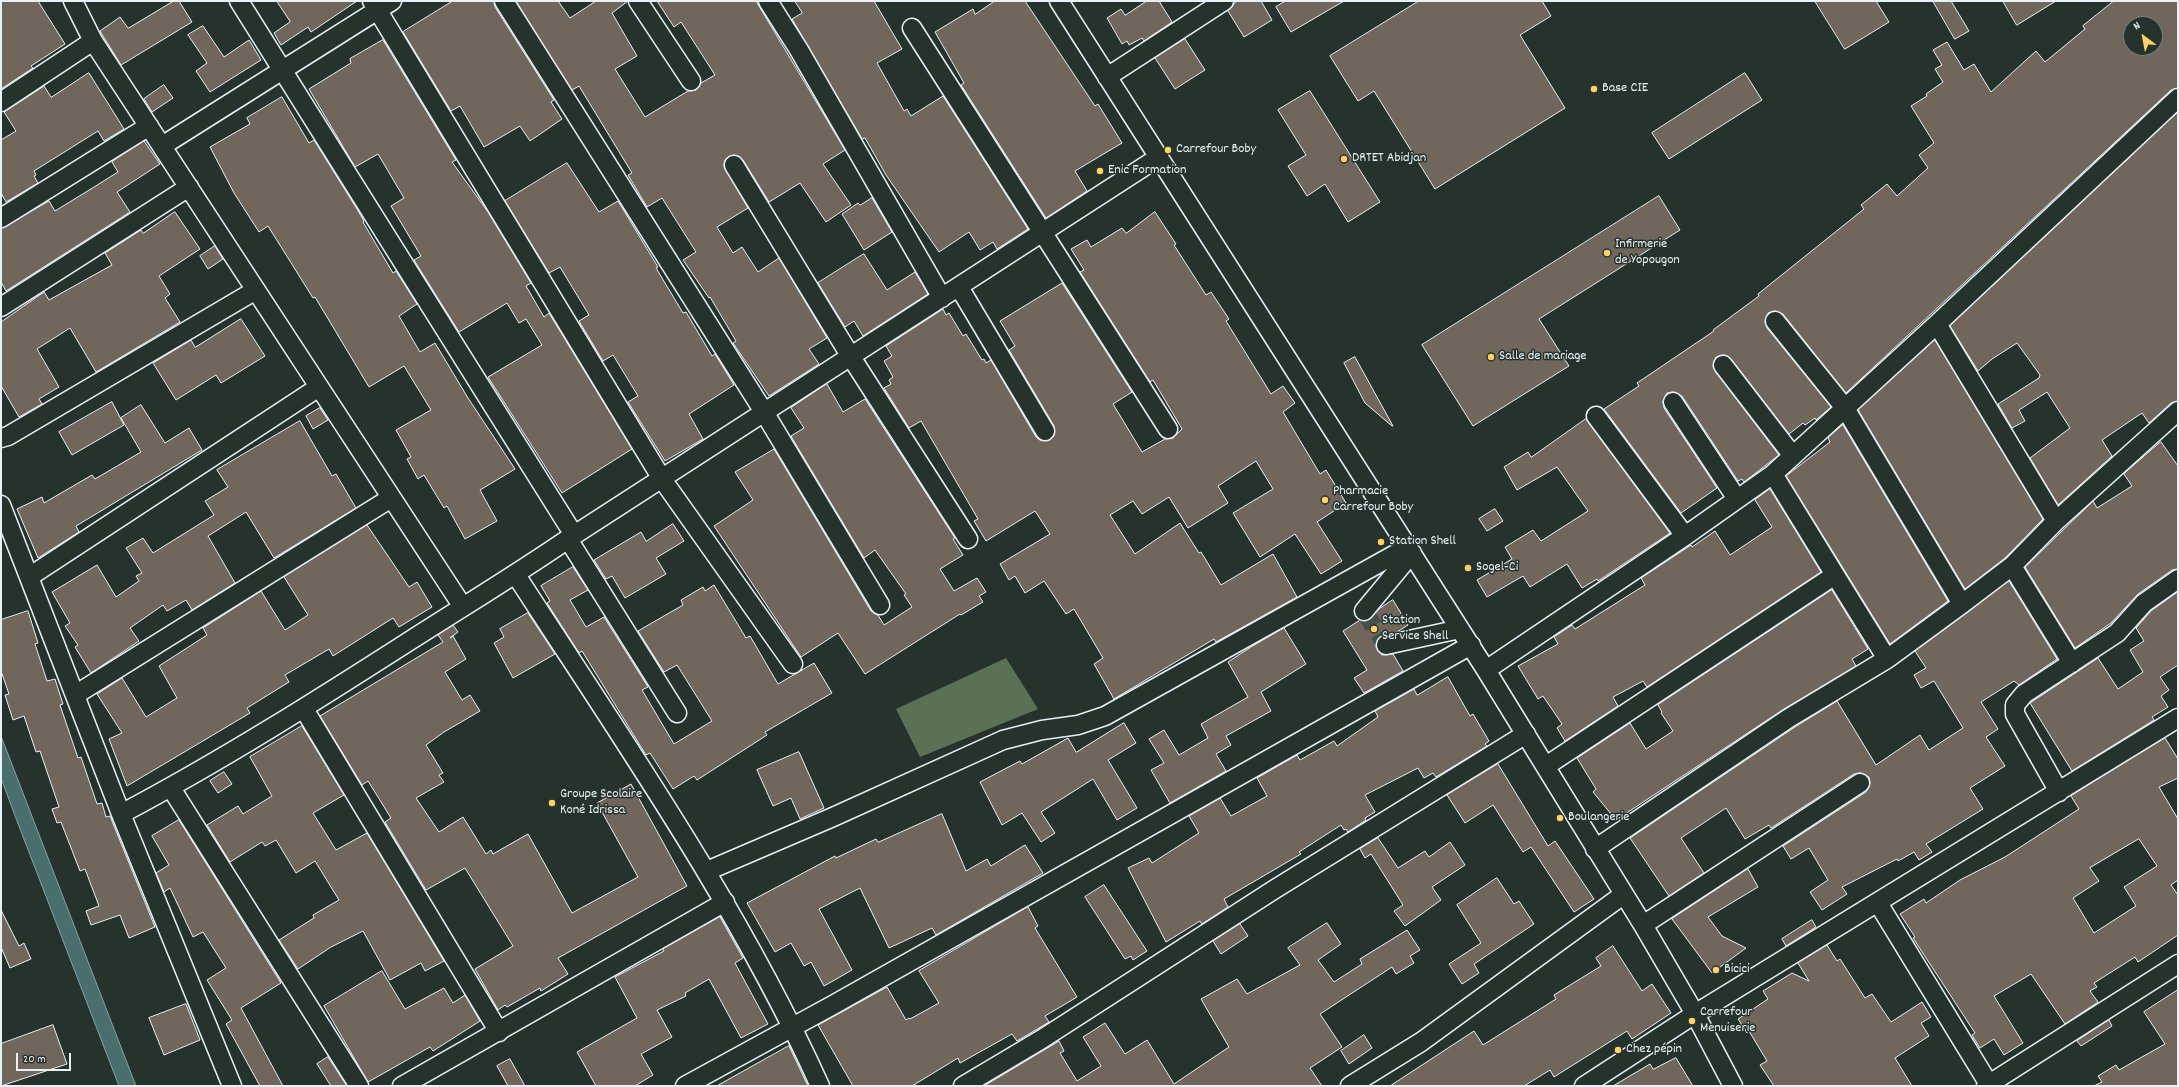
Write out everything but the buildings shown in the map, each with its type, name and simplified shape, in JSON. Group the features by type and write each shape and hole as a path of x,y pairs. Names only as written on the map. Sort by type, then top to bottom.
{"street":[{"path":"73,1 93,41 463,607"},
{"path":"239,1 571,537 677,713"},
{"path":"504,1 764,412 880,605"},
{"path":"638,1 691,81"},
{"path":"768,1 799,50 942,298"},
{"path":"1059,1 1410,550 1546,766 1695,1014 1733,1086"},
{"path":"1107,77 1224,1"},
{"path":"162,146 281,71 381,4 662,479 794,664"},
{"path":"912,28 1041,234 1168,429"},
{"path":"1,102 93,41"},
{"path":"1486,670 1685,536 1773,474 1937,324 2178,98"},
{"path":"1,218 148,126"},
{"path":"121,814 171,788 304,708 516,575 571,537 1159,157"},
{"path":"734,166 851,357 968,539"},
{"path":"1,307 188,187"},
{"path":"959,287 1045,431"},
{"path":"1,438 15,432 256,290"},
{"path":"1775,321 1845,408 1962,604"},
{"path":"1937,324 2056,521"},
{"path":"1723,365 1792,456"},
{"path":"29,577 319,387"},
{"path":"1673,402 1737,499"},
{"path":"1595,849 1789,718 1887,659 1962,604 2012,566 2056,521 2178,411"},
{"path":"1596,416 1685,536"},
{"path":"1773,474 1887,659"},
{"path":"75,696 391,498"},
{"path":"1,505 121,814 232,1086"},
{"path":"1364,610 1410,550"},
{"path":"706,871 833,817 1003,740 1042,730 1078,725 1105,716 1410,550"},
{"path":"2012,566 2072,663"},
{"path":"516,575 725,902 793,1027 820,1086"},
{"path":"1546,766 1835,575"},
{"path":"2059,792 2015,714 2015,705 2024,694 2117,633 2144,604 2178,579"},
{"path":"1386,645 1460,630"},
{"path":"685,1086 793,1027 1470,645"},
{"path":"304,708 499,1032"},
{"path":"1584,1086 1695,1014 2178,718"},
{"path":"963,1086 1042,1039 1275,889 1526,734"},
{"path":"1643,926 1860,783"},
{"path":"171,788 359,1086"},
{"path":"1350,1086 1421,1042 1624,895"},
{"path":"402,1086 725,902"},
{"path":"1878,903 1988,1085 2178,964"}],"green space":[{"path":"1006,658 1038,709 920,757 896,709"}],"water":[{"path":"1,736 136,1086 119,1086 1,778"}],"tunnel":[{"path":"1364,611 1386,645"}],"place":[{"name":"Base CIE","path":"1594,89"},
{"name":"Carrefour Boby","path":"1168,150"},
{"name":"DRTET Abidjan","path":"1344,159"},
{"name":"Enic Formation","path":"1100,171"},
{"name":"Infirmerie de Yopougon","path":"1607,253"},
{"name":"Salle de mariage","path":"1491,357"},
{"name":"Pharmacie Carrefour Boby","path":"1325,500"},
{"name":"Station Shell","path":"1381,542"},
{"name":"Sogel-Ci","path":"1468,568"},
{"name":"Station Service Shell","path":"1374,629"},
{"name":"Groupe Scolaire Koné Idrissa","path":"552,803"},
{"name":"Boulangerie","path":"1560,818"},
{"name":"Bicici","path":"1716,970"},
{"name":"Carrefour Menuiserie","path":"1692,1021"},
{"name":"Chez pépin","path":"1618,1050"}]}
